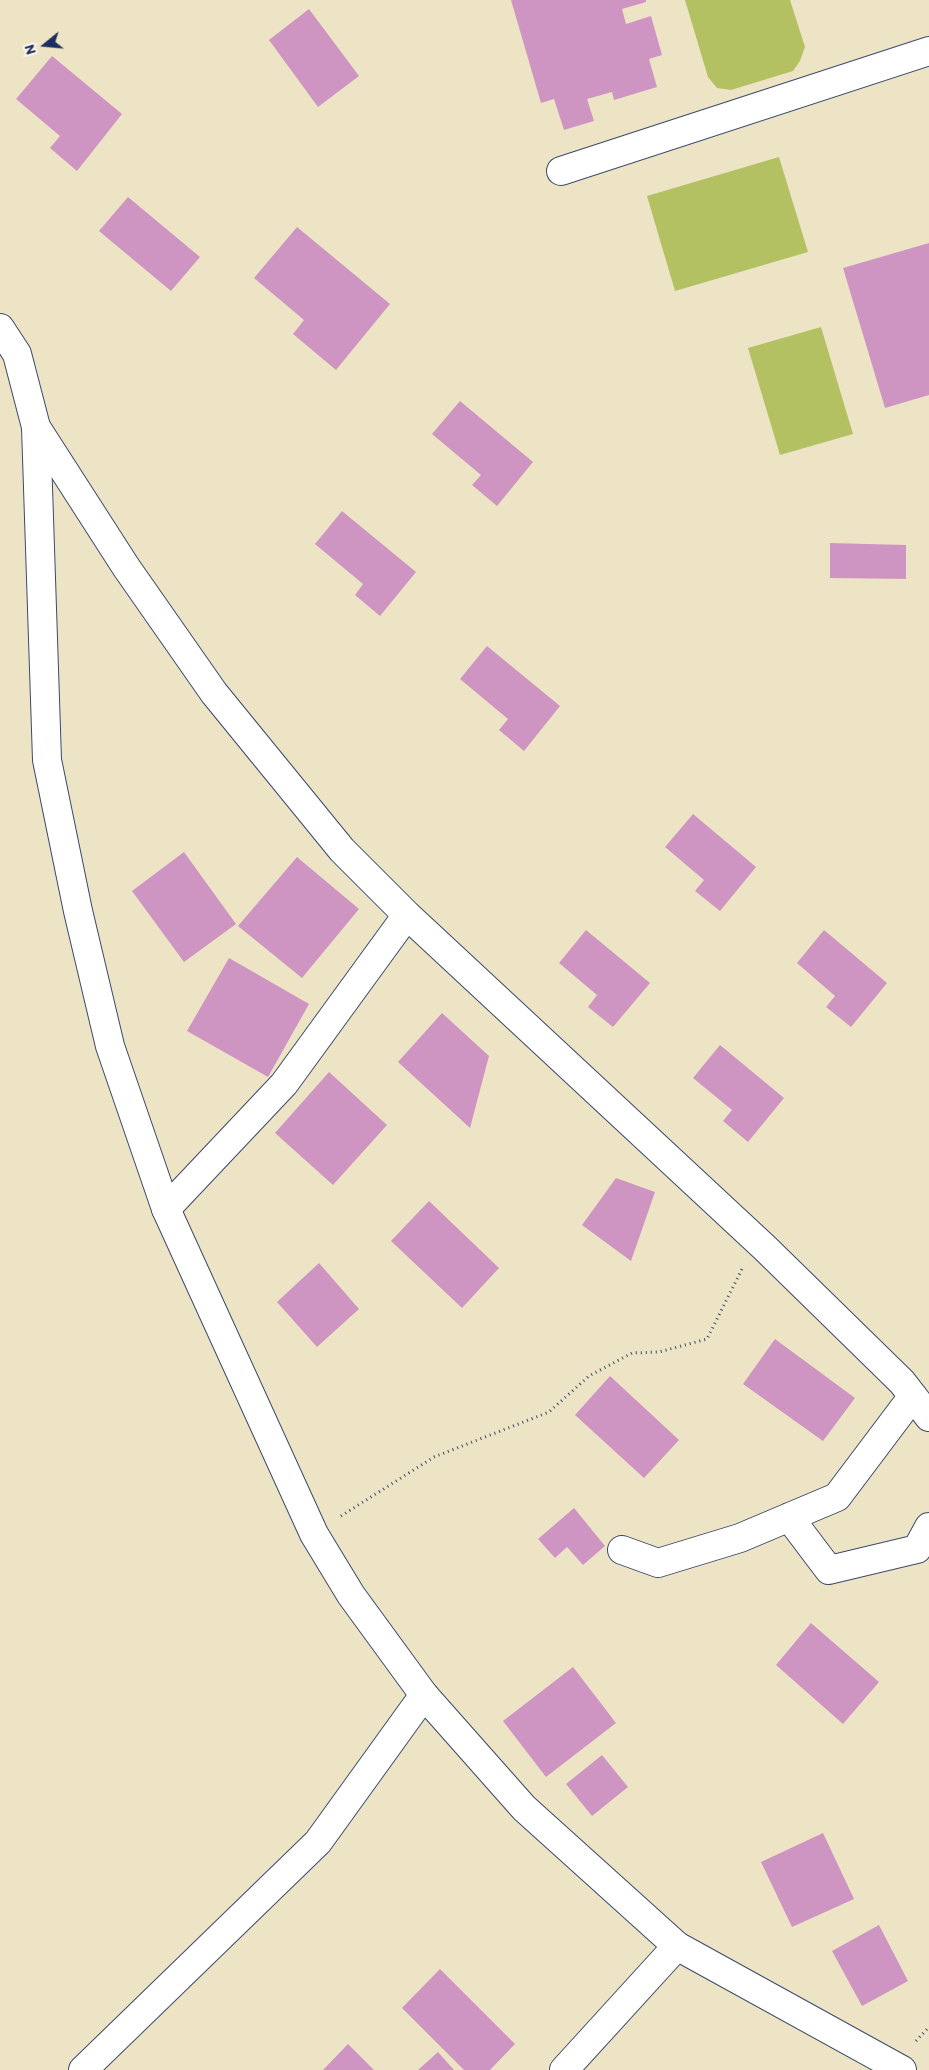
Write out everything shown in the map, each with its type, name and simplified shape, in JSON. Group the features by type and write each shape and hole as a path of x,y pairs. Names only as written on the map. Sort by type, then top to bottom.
{"street":[{"path":"561,171 929,51"},
{"path":"0,328 17,354 36,427 47,760 78,911 110,1046 166,1209 314,1534 351,1595 424,1695 524,1808 677,1946 902,2070"},
{"path":"36,427 126,567 214,693 342,850 407,915 765,1248 902,1382 921,1407 837,1497 740,1538 658,1563 622,1550"},
{"path":"166,1209 284,1084 407,915"},
{"path":"789,1517 830,1570 925,1544"},
{"path":"83,2070 318,1842 424,1695"},
{"path":"564,2070 677,1946"}],"path":[{"path":"314,1534 434,1457 549,1412 589,1376 632,1353 659,1352 707,1339 743,1267 765,1248"}],"green space":[{"path":"685,0 790,0 805,47 800,61 793,71 731,90 717,88 708,77"},
{"path":"779,157 808,252 675,291 647,196"},
{"path":"821,327 853,434 780,455 748,348"}],"building":[{"path":"511,0 646,0 646,2 622,9 626,24 651,16 662,55 649,59 657,87 614,100 612,92 587,99 594,121 564,130 554,99 541,103"},
{"path":"309,9 359,76 318,107 269,40"},
{"path":"52,56 122,114 77,171 50,148 60,136 16,99"},
{"path":"128,197 200,257 171,291 99,231"},
{"path":"297,227 390,304 336,370 293,334 304,320 254,278"},
{"path":"929,243 929,395 885,408 843,268"},
{"path":"460,401 533,462 497,506 472,485 481,475 432,434"},
{"path":"342,511 416,572 380,616 355,595 363,584 315,544"},
{"path":"830,543 906,545 906,579 830,578"},
{"path":"487,646 560,706 524,751 499,730 508,719 460,679"},
{"path":"693,814 756,867 720,911 695,891 704,880 665,847"},
{"path":"184,852 236,924 184,962 132,891"},
{"path":"297,857 359,909 302,978 238,926"},
{"path":"586,930 650,983 613,1027 588,1007 597,995 559,963"},
{"path":"824,930 887,983 851,1027 826,1007 835,996 797,963"},
{"path":"229,958 309,1004 268,1077 187,1031"},
{"path":"442,1013 489,1056 470,1128 398,1062"},
{"path":"720,1045 784,1098 748,1142 723,1121 732,1110 693,1078"},
{"path":"329,1072 387,1125 333,1185 275,1133"},
{"path":"616,1178 655,1192 631,1261 582,1225"},
{"path":"429,1201 499,1268 462,1308 391,1241"},
{"path":"319,1263 359,1309 317,1347 277,1302"},
{"path":"775,1339 855,1398 823,1441 743,1384"},
{"path":"610,1376 679,1440 644,1478 575,1415"},
{"path":"574,1508 605,1546 583,1565 567,1547 555,1558 538,1539"},
{"path":"811,1623 879,1682 843,1724 776,1665"},
{"path":"573,1667 616,1723 546,1777 503,1721"},
{"path":"602,1755 628,1787 592,1816 566,1784"},
{"path":"823,1833 854,1899 792,1927 761,1862"},
{"path":"879,1925 908,1981 862,2006 832,1951"},
{"path":"440,1969 515,2044 490,2070 464,2070 402,2008"},
{"path":"348,2044 374,2070 323,2070"},
{"path":"438,2052 454,2070 418,2070"}]}
